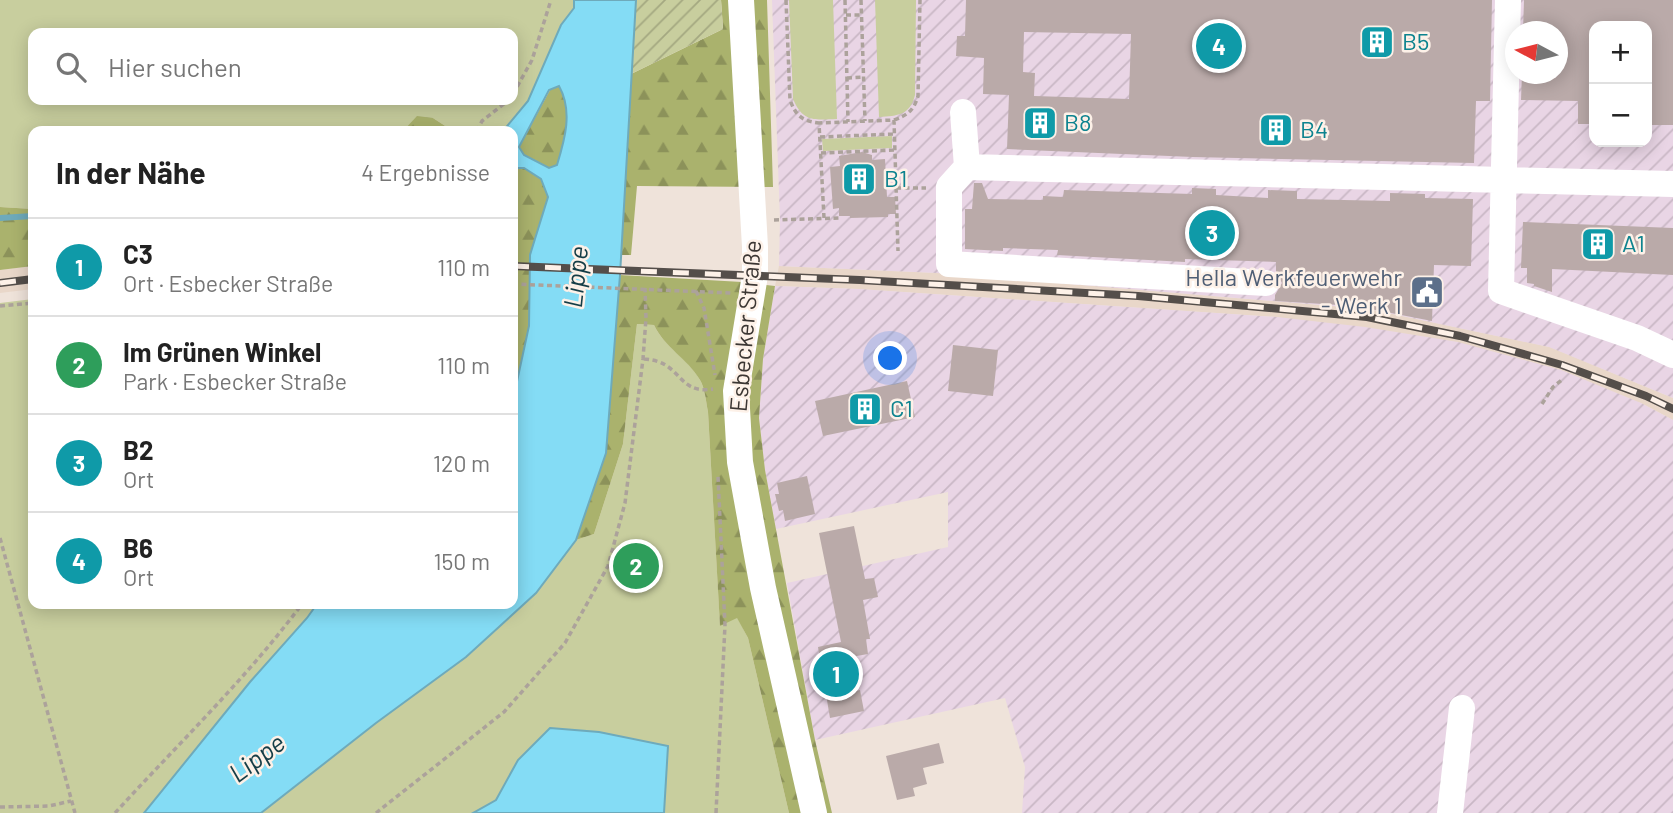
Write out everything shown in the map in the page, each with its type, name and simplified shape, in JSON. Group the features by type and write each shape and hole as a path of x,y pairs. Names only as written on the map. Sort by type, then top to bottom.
{"street":[{"name":"Esbecker Straße","path":"741,0 755,220 755,275 737,391 740,462 763,588 814,813"},
{"path":"1508,0 1501,291 1637,338 1673,355"},
{"path":"963,112 967,167 949,187 949,264 1266,283"},
{"path":"967,167 1673,184"},
{"path":"1450,813 1462,708"}],"path":[{"path":"518,85 532,60 551,0"},
{"path":"786,0 790,100 795,113 805,121 819,123 894,120 915,107 918,96 919,0"},
{"path":"845,0 848,122"},
{"path":"861,0 865,121"},
{"path":"846,15 862,15"},
{"path":"847,78 863,77"},
{"path":"480,126 503,105"},
{"path":"894,120 898,251"},
{"path":"819,123 824,218"},
{"path":"820,136 894,134"},
{"path":"821,153 895,150"},
{"path":"896,188 949,187"},
{"path":"755,220 839,218"},
{"path":"518,284 696,290 752,295"},
{"path":"376,813 504,712 565,643 608,566 625,503 643,359 645,288"},
{"path":"643,359 664,363 675,371 688,387 701,391 717,388 704,307 696,290"},
{"path":"0,306 28,303"},
{"path":"1542,404 1553,387 1563,379"},
{"path":"716,813 724,625 717,467"},
{"path":"0,538 75,813"},
{"path":"115,813 266,650 298,609"},
{"path":"0,807 50,806 72,801"}],"shaded area":[{"path":"772,0 1673,0 1673,398 1549,347 1369,309 937,273 779,266 780,220"},
{"path":"779,266 937,273 1369,309 1550,347 1673,398 1673,420 1641,403 1277,317 859,289 775,286"},
{"path":"28,267 28,290 0,293 0,270"},
{"path":"775,286 859,289 1277,317 1365,327 1458,342 1561,370 1641,403 1673,420 1673,813 1022,813 1025,767 1005,698 815,740 787,583 948,547 948,492 776,529 759,418 763,359"}],"green space":[{"path":"0,0 574,0 574,8 561,25 528,101 507,126 445,126 433,118 410,126 28,126 28,209 0,207"},
{"path":"636,0 721,0 723,29 631,74"},
{"path":"721,0 767,0 773,187 637,186 631,255 620,255 631,74 723,29"},
{"path":"789,0 833,0 837,119 821,120 805,116 793,99"},
{"path":"875,0 916,0 915,95 910,107 892,116 879,117"},
{"path":"560,86 566,106 566,126 557,165 549,168 524,155 519,147 550,90"},
{"path":"417,116 433,118 445,126 408,126"},
{"path":"892,136 892,148 823,151 822,139"},
{"path":"518,168 524,168 541,179 548,197 530,255 529,326 518,377"},
{"path":"0,207 28,209 28,267 0,270"},
{"path":"620,275 775,286 763,359 759,418 765,470 815,740 832,813 789,813 748,638 737,618 720,626 708,412 704,391 695,372 664,340 654,325 637,324 623,444 594,534 576,540 606,453"},
{"path":"28,300 28,609 313,609 250,682 144,813 0,813 0,303"},
{"path":"637,324 654,325 664,340 695,372 703,387 708,412 720,625 737,617 748,638 789,813 261,813 466,657 536,593 576,540 594,534 623,444"}],"water":[{"name":"Lippe","path":"574,0 636,0 620,275 606,453 576,540 536,593 466,657 261,813 144,813 250,682 313,609 518,609 518,377 529,326 530,255 548,197 541,179 524,168 518,168 518,126 507,126 528,101 561,25 574,8","holes":["559,86 566,105 565,135 557,165 549,168 524,155 519,147 549,90"]},
{"path":"550,728 599,732 668,746 664,813 473,813 496,800 518,760"}],"building":[{"path":"966,0 1492,0 1490,101 1476,101 1474,163 1193,157 1007,149 1009,95 983,94 984,58 956,56 957,36 965,36","holes":["1024,32 1131,34 1129,99 1034,96 1035,73 1023,72"]},
{"path":"1524,0 1673,0 1673,125 1652,125 1652,21 1589,21 1589,124 1578,124 1578,101 1521,100 1522,84 1568,84 1568,21 1523,21"},
{"name":"B1","path":"862,152 872,155 872,160 885,159 887,197 895,197 896,214 888,214 888,217 850,218 839,216 839,208 833,209 830,167 840,166 839,156"},
{"path":"974,183 982,183 988,199 1043,200 1043,196 1063,197 1064,190 1192,194 1192,188 1216,189 1216,195 1268,198 1268,190 1297,191 1297,199 1390,201 1390,193 1425,194 1425,198 1473,199 1471,266 1434,265 1432,321 1355,306 1275,301 1275,295 1282,283 1276,271 1276,262 1185,259 1185,262 1057,255 1058,250 965,249 965,209 972,209"},
{"name":"A1","path":"1523,222 1673,228 1673,275 1552,269 1552,292 1534,286 1527,283 1527,268 1521,268"},
{"path":"953,345 998,350 993,396 948,391"},
{"name":"C1","path":"907,381 915,417 823,436 815,401"},
{"path":"807,476 815,514 785,521 783,510 779,511 775,494 779,494 777,483"},
{"path":"854,526 865,579 874,578 878,597 863,600 870,639 866,639 868,654 845,658 852,692 860,690 864,711 830,718 818,647 841,642 819,533"},
{"path":"939,743 944,763 923,768 927,784 913,788 915,796 897,800 886,756"}],"waterway":[{"path":"0,218 28,216"}],"railway":[{"path":"518,266 860,280 1138,296 1367,317 1460,336 1562,365 1646,396 1673,409"},
{"path":"0,283 28,280"}],"place":[{"name":"B5","path":"1377,42"},
{"name":"B6","path":"1219,46"},
{"name":"B8","path":"1040,123"},
{"name":"B4","path":"1276,130"},
{"name":"B1","path":"859,179"},
{"name":"B2","path":"1212,233"},
{"name":"A1","path":"1598,244"},
{"name":"Hella Werkfeuerwehr - Werk 1","path":"1427,292"},
{"name":"C1","path":"865,409"},
{"name":"Im Grünen Winkel","path":"636,566"},
{"name":"C3","path":"836,674"}]}
